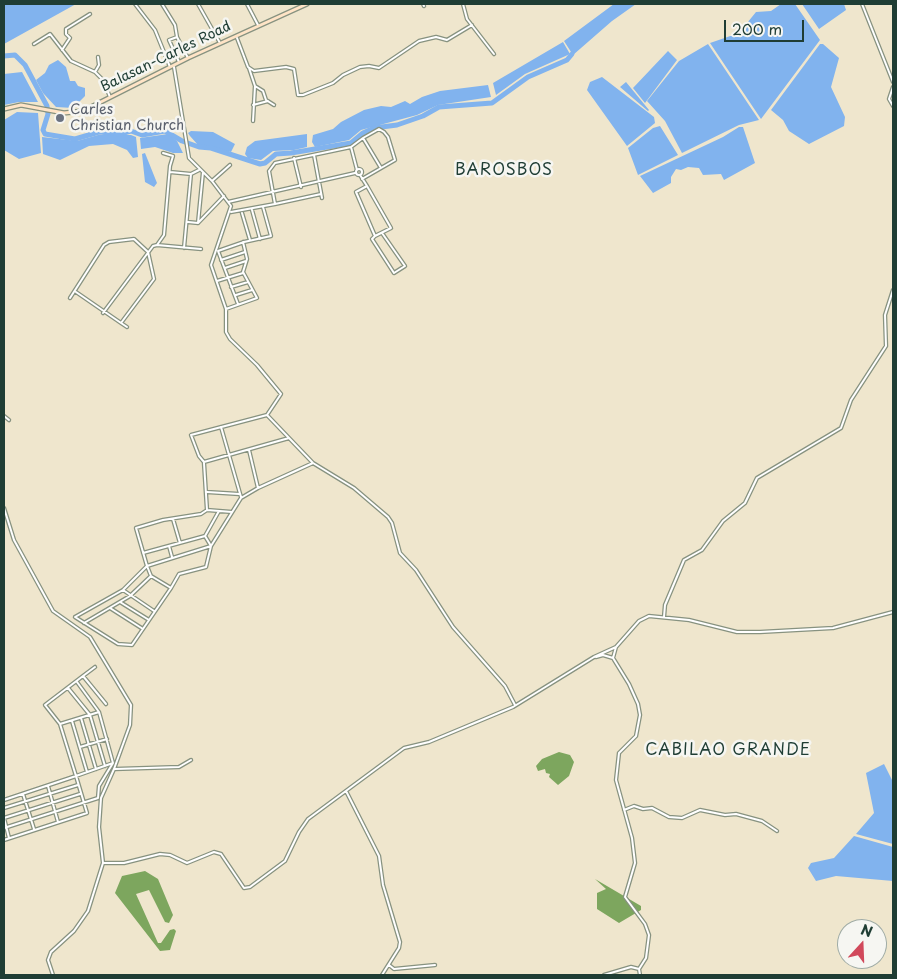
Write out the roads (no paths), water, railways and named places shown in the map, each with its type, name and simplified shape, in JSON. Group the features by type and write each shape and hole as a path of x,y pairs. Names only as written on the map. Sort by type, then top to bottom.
{"main road":[{"name":"Balasan-Carles Road","path":"4,109 21,104 74,113 220,42 307,4"}],"street":[{"path":"135,4 155,30 172,66 189,158 212,181 228,202 230,213 211,265 226,309 226,332 230,340 257,365 281,394 267,415 191,435 199,456 204,462 207,510"},
{"path":"162,4 175,25 177,37 188,58"},
{"path":"198,4 220,42"},
{"path":"247,4 258,26"},
{"path":"463,4 467,19 494,54"},
{"path":"862,4 893,82"},
{"path":"62,50 70,38 66,34 66,29 90,14"},
{"path":"248,67 254,70 272,71 286,68 294,69 298,95 303,95 333,83 343,75 360,67 379,68 419,41 431,37 447,40 472,25"},
{"path":"34,44 50,34 73,64 95,72 107,86 110,97"},
{"path":"236,35 255,86 253,121"},
{"path":"177,37 169,40 179,62"},
{"path":"95,72 99,65 98,57"},
{"path":"255,86 263,91 268,101 274,105"},
{"path":"893,87 889,99 893,106"},
{"path":"253,104 268,101"},
{"path":"275,204 269,171 275,163 351,147 379,129 388,137 395,160 362,180"},
{"path":"363,138 381,168"},
{"path":"351,147 356,171 360,175"},
{"path":"103,312 148,252 153,246 157,245 164,235 173,156 163,153"},
{"path":"314,155 322,198"},
{"path":"294,158 301,186"},
{"path":"212,181 230,165"},
{"path":"228,202 319,183 361,170 362,180 392,228 375,236 372,239 394,272 405,266 382,233"},
{"path":"170,172 191,174 201,171"},
{"path":"198,223 201,171"},
{"path":"184,248 191,174"},
{"path":"367,186 356,192 375,236"},
{"path":"230,213 321,194"},
{"path":"198,223 224,196"},
{"path":"238,304 218,251 250,240 271,236 263,207"},
{"path":"252,209 260,239"},
{"path":"242,213 250,240"},
{"path":"187,222 198,223"},
{"path":"70,298 104,245 109,242 134,239 148,252 154,279 121,323"},
{"path":"226,309 257,298 243,272 246,261 243,242"},
{"path":"157,245 201,249"},
{"path":"222,260 245,252"},
{"path":"224,268 246,261"},
{"path":"216,282 243,272"},
{"path":"231,287 248,282"},
{"path":"234,295 252,290"},
{"path":"664,617 665,605 684,560 702,550 723,521 745,503 758,478 841,428 851,400 886,346 885,315 893,290"},
{"path":"75,292 127,327"},
{"path":"267,415 313,463 354,488 392,523 400,553 416,570 453,627 505,686 515,705"},
{"path":"4,416 9,420"},
{"path":"221,427 241,498"},
{"path":"204,462 289,438"},
{"path":"248,450 258,488"},
{"path":"75,617 118,644 132,645 179,574 206,567 211,546 241,498 258,488 313,463"},
{"path":"206,492 240,494"},
{"path":"4,508 14,540 53,611 90,637 132,704 130,725 114,769 99,798 5,828"},
{"path":"170,588 151,576 136,528 163,520 201,514 207,510 232,512"},
{"path":"143,553 205,536 219,511"},
{"path":"173,519 180,543"},
{"path":"205,536 211,546"},
{"path":"169,546 172,557"},
{"path":"68,621 123,590 148,566 211,546"},
{"path":"84,623 130,596 151,576"},
{"path":"123,590 155,612"},
{"path":"120,602 150,620"},
{"path":"110,608 144,629"},
{"path":"613,658 616,648 643,618 649,616 703,623 737,632 760,632 833,628 893,612"},
{"path":"102,863 124,863 160,854 170,855 187,863 214,852 221,854 241,885 247,888 285,861 304,823 404,748 430,742 515,705 536,695 594,657 616,648"},
{"path":"594,657 603,655 613,658 629,684 640,715 636,736 620,750 617,789 632,838 635,863 625,896 645,924 649,934 646,958 639,969 640,975"},
{"path":"4,840 88,813 60,724 46,704 95,667"},
{"path":"83,676 106,704"},
{"path":"52,975 48,960 51,952 74,931 88,911 102,863 99,827 99,786 113,763 99,712 76,681"},
{"path":"68,687 90,715 105,766"},
{"path":"60,724 99,712"},
{"path":"81,718 96,769"},
{"path":"72,721 87,772"},
{"path":"80,747 107,739"},
{"path":"114,769 180,767 191,760"},
{"path":"4,800 113,763"},
{"path":"4,808 79,785"},
{"path":"48,786 58,823"},
{"path":"346,790 379,856 383,885 400,942 399,948 382,975"},
{"path":"23,794 35,830"},
{"path":"9,838 4,818 81,794"},
{"path":"624,810 634,806 643,809 652,808 669,817 682,818 700,810 725,815 736,814 762,821 777,831"},
{"path":"389,965 394,969 435,965"},
{"path":"604,975 631,967 639,969"}],"water":[{"path":"4,4 76,4 4,44"},
{"path":"614,4 636,4 612,21 573,55 564,41"},
{"path":"781,4 795,4 820,40 761,119 710,43 739,33 756,12 771,11"},
{"path":"802,4 844,4 846,10 819,29"},
{"path":"563,42 570,54 525,74 496,95 493,83"},
{"path":"708,44 759,120 739,125 682,153 665,121 647,101 679,61"},
{"path":"820,44 823,44 839,58 831,87 845,117 844,126 809,144 789,131 783,120 771,110"},
{"path":"668,51 677,60 645,103 633,88"},
{"path":"58,60 66,67 70,81 75,81 78,86 85,88 85,96 73,108 56,107 43,93 36,80 45,73 49,65"},
{"path":"22,72 38,102 19,102 4,105 4,74"},
{"path":"602,77 654,117 655,123 627,146 587,90 590,82"},
{"path":"626,82 649,110 648,111 620,87"},
{"path":"488,85 491,97 438,105 417,115 361,130 349,140 315,147 312,142 313,135 333,129 341,122 364,110 381,106 391,107 405,101 410,104 422,97 440,91"},
{"path":"17,112 38,113 41,153 19,159 4,150 4,120"},
{"path":"660,126 678,155 638,175 628,148 653,128"},
{"path":"739,127 743,127 755,163 724,180 721,174 703,175 699,168 676,169 671,177 671,183 653,193 640,176 723,137"},
{"path":"191,131 213,132 235,144 231,152 198,145 188,133"},
{"path":"168,134 177,141 183,153 173,153 155,147 141,149 140,138"},
{"path":"307,134 307,147 273,151 261,160 248,158 245,154 247,147 255,141"},
{"path":"98,135 131,135 136,137 138,157 133,158 127,150 113,144 89,146 60,160 43,154 42,137 77,141"},
{"path":"145,153 157,183 154,187 145,182 142,154"},
{"path":"884,764 893,782 893,844 856,834 874,813 866,773"},
{"path":"854,836 893,847 893,881 836,876 816,881 808,868 811,863 834,858"}],"waterway":[{"path":"4,56 15,55 25,65 47,106 48,114 43,130 45,134 75,139 99,132 120,134 131,131 142,135 165,131 182,141 199,147 211,148 260,164 265,163 276,154 351,143 363,133 374,128 397,125 423,116 439,107 492,103 528,77 567,60 572,54"}],"place":[{"name":"Carles Christian Church","path":"60,118"}],"district":[{"name":"BAROSBOS","path":"504,171"},
{"name":"CABILAO GRANDE","path":"728,751"}]}
